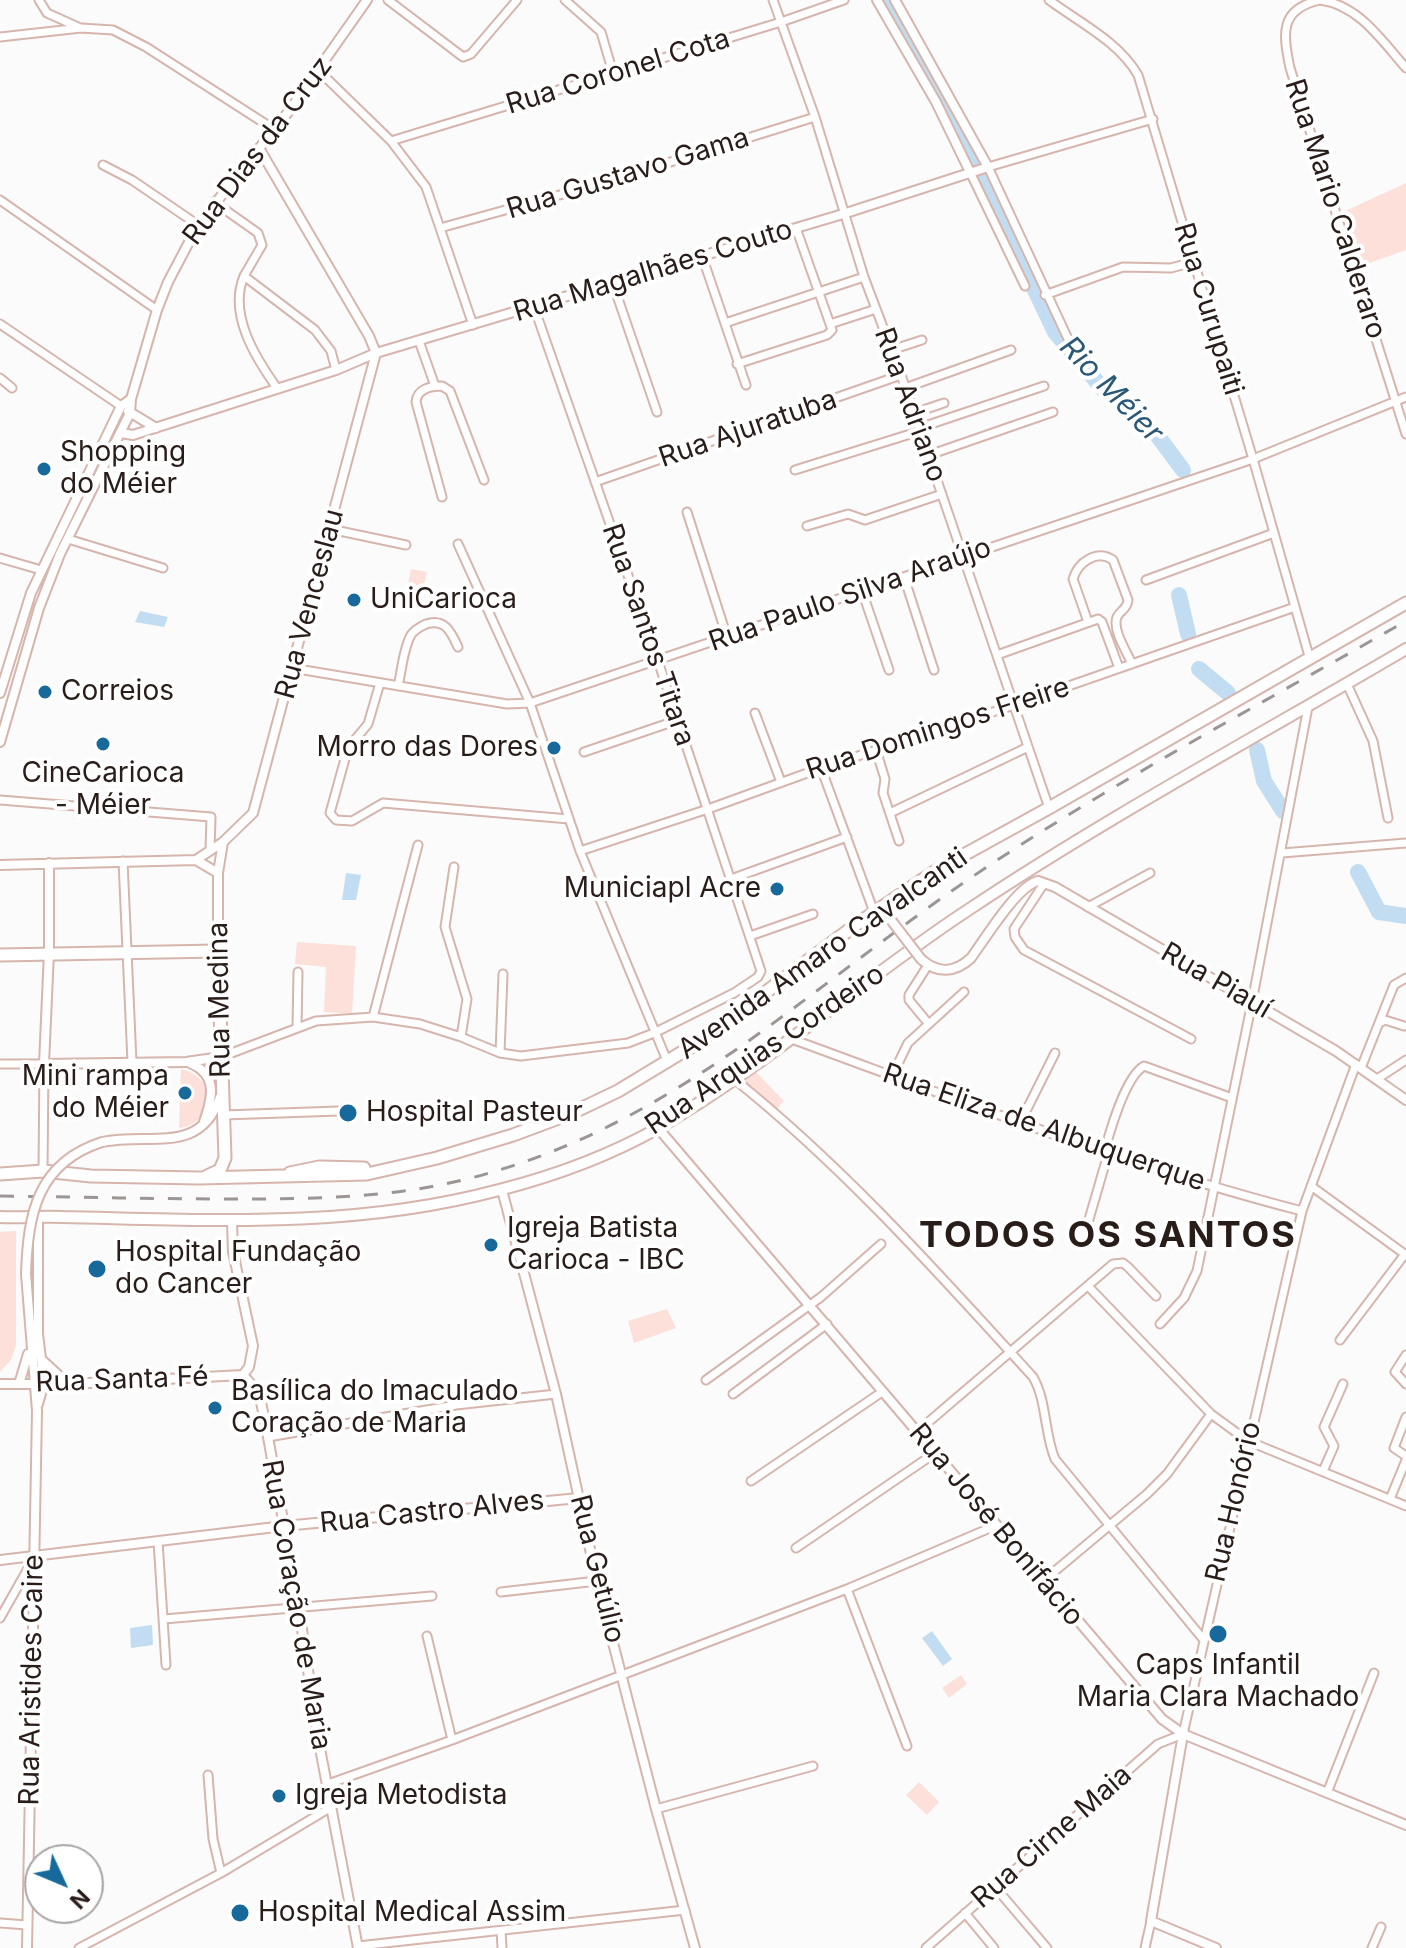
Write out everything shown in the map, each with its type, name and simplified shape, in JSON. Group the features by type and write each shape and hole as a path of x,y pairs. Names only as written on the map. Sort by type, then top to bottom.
{"main road":[{"name":"Avenida Amaro Cavalcanti","path":"0,1174 43,1171 91,1176 199,1178 367,1174 468,1149 572,1113 668,1063 878,910 977,846 1049,808 1406,603"},
{"name":"Rua Arquias Cordeiro","path":"0,1217 232,1222 359,1217 432,1207 502,1190 578,1165 658,1128 734,1079 1041,862 1406,649"},
{"path":"989,896 1013,885 1017,885 1021,892"},
{"path":"0,955 218,951"},
{"name":"Rua Medina","path":"218,951 225,1158"},
{"path":"225,1158 234,1170 254,1177"},
{"path":"199,1178 220,1170 225,1158"},
{"path":"306,1177 342,1167"},
{"name":"Avenida Amaro Cavalcanti","path":"285,1175 298,1169 389,1169"}],"street":[{"path":"39,0 47,13 81,28"},
{"name":"Rua Dias da Cruz","path":"0,742 34,622 68,539 130,413 131,399 157,310 176,264 214,202 275,130 367,0"},
{"path":"388,0 463,57 471,54 517,0"},
{"path":"565,0 601,32 613,73"},
{"name":"Rua Adriano","path":"773,0 815,117 864,277 920,429 1049,808"},
{"name":"Rua Coronel Cota","path":"391,141 844,0"},
{"path":"877,0 978,169 1025,286"},
{"path":"895,0 978,169 1069,341"},
{"name":"Rua Curupaiti","path":"1049,0 1111,43 1128,59 1138,75 1309,656"},
{"path":"1290,0 1297,9 1320,0 1350,10 1368,25 1406,68"},
{"name":"Rua Mario Calderaro","path":"1297,9 1287,21 1284,34 1290,68 1406,434"},
{"path":"0,37 98,27 128,36 275,130"},
{"path":"319,71 391,141 426,187 473,325"},
{"name":"Rua Gustavo Gama","path":"440,228 603,183 815,117"},
{"name":"Rua Magalhães Couto","path":"121,433 133,435 336,370 376,353 843,214 978,169 1153,119"},
{"path":"259,148 376,353"},
{"path":"103,165 132,180 198,225"},
{"path":"0,200 157,310"},
{"path":"214,202 258,233 262,240 238,291 241,314 257,359 277,388"},
{"path":"737,364 827,335 832,330 796,228"},
{"path":"702,256 746,385"},
{"path":"1045,295 1123,267 1171,268 1193,262"},
{"path":"244,276 315,330 331,351 336,370"},
{"path":"725,323 864,277"},
{"path":"613,284 657,412"},
{"name":"Rua Santos Titara","path":"534,307 658,661 761,971 750,983 654,1033"},
{"path":"830,324 876,309"},
{"path":"0,324 156,428"},
{"path":"891,350 922,340"},
{"path":"419,341 435,386"},
{"path":"905,388 1011,350"},
{"name":"Rua Venceslau","path":"196,860 223,842 253,813 376,353"},
{"name":"Rua Ajuratuba","path":"595,482 901,375"},
{"path":"0,378 12,388"},
{"path":"442,497 416,402 417,394 422,390 435,386 447,388 452,395 484,480"},
{"path":"795,470 1044,386"},
{"name":"Rua Paulo Silva Araújo","path":"292,668 507,704 530,703 1253,459 1406,397"},
{"path":"0,693 19,623 41,570 121,406 131,399"},
{"path":"914,413 944,403"},
{"path":"929,455 1053,412"},
{"path":"807,526 848,514 865,520 942,494"},
{"path":"687,512 727,637"},
{"path":"330,529 406,545"},
{"path":"1146,580 1274,533"},
{"path":"68,539 163,568"},
{"path":"458,544 530,703 580,851 668,1063"},
{"path":"1088,622 1073,579 1080,564 1101,554 1113,560 1128,600 1127,607 1117,618 1116,627 1132,664"},
{"path":"0,558 41,570"},
{"path":"904,577 934,670"},
{"path":"862,591 889,670"},
{"name":"Rua Domingos Freire","path":"580,851 1295,607"},
{"path":"997,655 1098,619 1102,622 1119,668"},
{"path":"398,686 409,641 419,627 435,621 440,623 450,630 458,647"},
{"path":"380,683 368,724 348,748 330,813 336,820 352,821 383,803 569,819"},
{"path":"1347,684 1373,741 1388,818"},
{"path":"1160,1324 1191,1289 1197,1271 1282,853 1308,707"},
{"path":"755,713 781,782"},
{"path":"584,752 678,720"},
{"path":"890,813 1028,747"},
{"path":"876,750 885,779 883,793 899,841"},
{"path":"821,768 878,910 891,920 924,962 942,971 955,969 966,962 1021,892 1041,883"},
{"path":"0,800 211,817 210,850"},
{"path":"731,879 847,837"},
{"name":"Rua Medina","path":"218,951 218,873 223,842"},
{"path":"1282,853 1406,843"},
{"path":"373,1017 418,845"},
{"path":"0,865 196,860 218,873"},
{"path":"123,861 132,1062"},
{"path":"1041,862 1041,883 1014,929 1015,937 1024,950 1191,1039"},
{"path":"43,1171 49,863"},
{"path":"454,867 445,927 467,999 461,1037"},
{"path":"1088,907 1150,873"},
{"name":"Rua Piauí","path":"1041,883 1055,887 1252,1002 1358,1066 1406,1100"},
{"path":"750,936 813,914"},
{"path":"924,962 909,1000 928,1023"},
{"path":"297,1027 298,972"},
{"path":"500,1053 503,974"},
{"name":"Rua Honório","path":"1145,1948 1203,1639 1302,1211 1358,1066 1394,985 1406,978"},
{"path":"892,1076 908,1043 964,992"},
{"path":"0,1064 186,1062 221,1057 297,1027 328,1020 373,1017 420,1024 500,1053 534,1055 628,1043 654,1033"},
{"path":"1379,1023 1385,1020 1404,1026"},
{"name":"Rua Eliza de Albuquerque","path":"789,1038 1106,1153 1212,1188 1302,1211"},
{"path":"1020,1123 1055,1053"},
{"path":"1377,1079 1406,1060"},
{"path":"186,1062 202,1070 212,1087 211,1102 202,1128"},
{"path":"1087,1226 1122,1103 1140,1067 1151,1067 1232,1098"},
{"path":"734,1079 879,1211 1033,1377 1039,1389 1055,1459 1203,1639"},
{"path":"202,1128 216,1108 222,1084"},
{"path":"224,1115 338,1111"},
{"name":"Rua Aristides Caire","path":"27,1948 37,1411 26,1274 30,1221 40,1191 50,1176 63,1163 90,1146 131,1138 185,1137 202,1128"},
{"name":"Rua José Bonifácio","path":"658,1128 1162,1719 1183,1734 1406,1824"},
{"path":"1311,1186 1406,1254 1340,1340"},
{"name":"Rua Getúlio","path":"502,1190 556,1394 597,1581 695,1948"},
{"name":"Rua Aristides Caire","path":"37,1411 44,1383 38,1334 38,1218"},
{"path":"232,1222 233,1252 253,1346 249,1367 243,1375"},
{"path":"706,1380 811,1305 881,1244"},
{"path":"918,1431 1108,1267 1118,1262 1128,1267 1156,1296"},
{"path":"1088,1286 1211,1414 1248,1441 1406,1506"},
{"path":"733,1394 827,1324"},
{"path":"19,1384 30,1349"},
{"path":"1406,1355 1395,1372 1406,1384"},
{"path":"42,1360 69,1384"},
{"path":"33,1371 44,1383"},
{"name":"Rua Santa Fé","path":"0,1384 69,1384 243,1375"},
{"name":"Rua Coração de Maria","path":"243,1375 261,1402 299,1609 318,1738 358,1947"},
{"path":"1323,1471 1334,1446 1325,1432 1325,1421 1343,1384"},
{"path":"751,1481 882,1392"},
{"path":"268,1437 456,1405 556,1394"},
{"path":"1043,1581 1167,1474 1211,1414"},
{"path":"1390,1499 1406,1458 1394,1448 1406,1417"},
{"path":"796,1548 935,1453"},
{"name":"Rua Castro Alves","path":"0,1560 284,1526 579,1498"},
{"path":"328,1784 452,1740 847,1589 997,1525"},
{"path":"158,1541 166,1665"},
{"path":"0,1618 34,1558"},
{"path":"501,1592 597,1581"},
{"path":"847,1589 907,1746"},
{"path":"164,1619 432,1596"},
{"path":"427,1636 452,1740"},
{"path":"1327,1793 1374,1673"},
{"name":"Rua Cirne Maia","path":"926,1948 1151,1750 1183,1734"},
{"path":"656,1809 813,1766"},
{"path":"208,1775 213,1839 221,1873"},
{"path":"79,1948 221,1873 333,1806"},
{"path":"995,1887 1047,1948"},
{"path":"358,1947 685,1910"},
{"path":"965,1913 994,1948"},
{"path":"1151,1921 1216,1948"},
{"path":"0,1923 27,1925"},
{"path":"1372,1948 1381,1927"},
{"path":"501,1931 502,1948"}],"shaded area":[{"path":"1406,183 1406,250 1361,266 1343,212"},
{"path":"411,569 427,572 421,597 406,594"},
{"path":"297,942 356,946 352,1014 324,1012 326,967 295,964"},
{"path":"752,1068 784,1101 775,1111 738,1078"},
{"path":"181,1069 203,1082 208,1101 199,1119 179,1128"},
{"path":"16,1231 16,1345 11,1360 0,1372 0,1232"},
{"path":"667,1309 676,1328 634,1343 628,1321"},
{"path":"961,1675 967,1684 949,1698 942,1688"},
{"path":"919,1782 939,1802 927,1815 906,1795"}],"water":[{"path":"140,611 168,617 164,627 135,622"},
{"path":"346,873 361,875 356,900 342,900"},
{"path":"152,1625 153,1645 131,1648 130,1628"},
{"path":"932,1631 952,1659 943,1666 922,1638"}],"waterway":[{"name":"Rio Méier","path":"886,0 974,162"},
{"name":"Rio Méier","path":"982,178 1055,332 1103,389 1140,417 1157,435 1183,470"},
{"name":"Rio Méier","path":"1179,595 1188,634"},
{"name":"Rio Méier","path":"1199,669 1228,693"},
{"name":"Rio Méier","path":"1257,750 1264,781 1283,811"},
{"name":"Rio Méier","path":"1358,872 1379,912 1406,916"}],"railway":[{"path":"0,1196 236,1199 350,1196 435,1186 538,1157 606,1127 670,1092 731,1053 910,921 1025,842 1187,745 1406,621"}],"place":[{"name":"Shopping do Méier","path":"44,469"},
{"name":"UniCarioca","path":"354,600"},
{"name":"Correios","path":"45,692"},
{"name":"CineCarioca - Méier","path":"103,744"},
{"name":"Morro das Dores","path":"554,748"},
{"name":"Municiapl Acre","path":"777,889"},
{"name":"Mini rampa do Méier","path":"185,1093"},
{"name":"Hospital Pasteur","path":"348,1113"},
{"name":"Igreja Batista Carioca - IBC","path":"491,1245"},
{"name":"Hospital Fundação do Cancer","path":"97,1269"},
{"name":"Basílica do Imaculado Coração de Maria","path":"215,1408"},
{"name":"Caps Infantil Maria Clara Machado","path":"1218,1634"},
{"name":"Igreja Metodista","path":"279,1796"},
{"name":"Hospital Medical Assim","path":"240,1913"}],"district":[{"name":"TODOS OS SANTOS","path":"1108,1236"}]}
